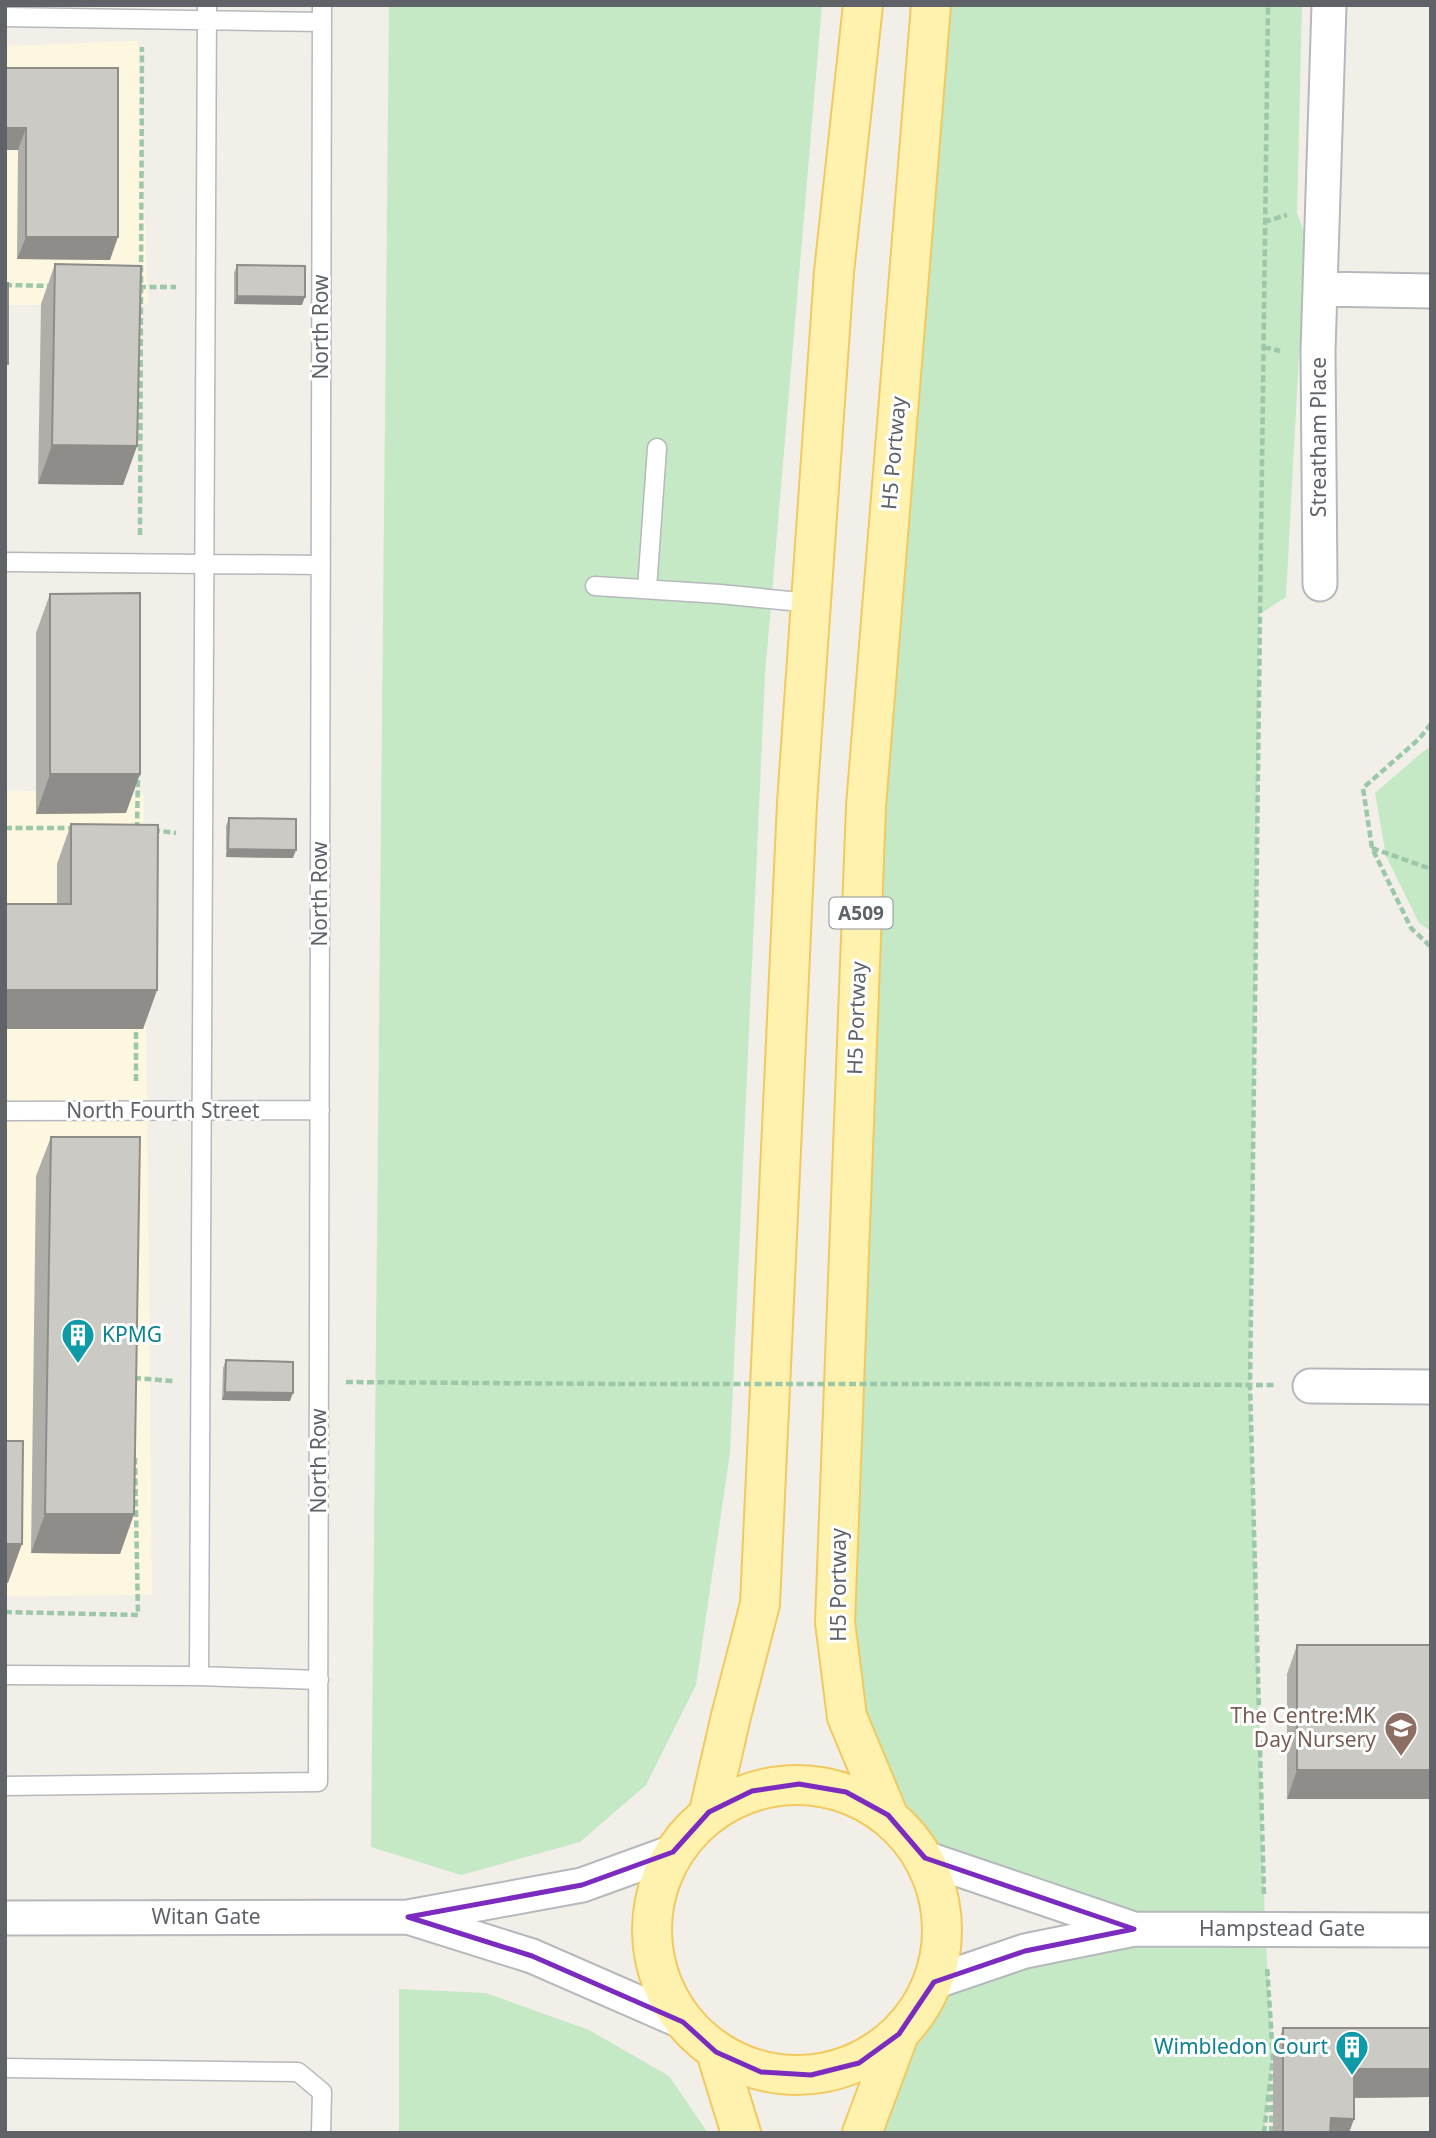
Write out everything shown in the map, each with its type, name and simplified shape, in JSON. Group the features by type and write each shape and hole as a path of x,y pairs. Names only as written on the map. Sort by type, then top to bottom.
{"main road":[{"path":"709,1812 760,1604 797,803 834,272 863,5"},
{"name":"H5 Portway","path":"888,1815 847,1717 835,1622 866,806 931,5"},
{"path":"799,1784 846,1792 888,1815 908,1835 925,1858 940,1898 943,1941 934,1982 919,2010 899,2034 859,2063 811,2076 761,2072 716,2052 683,2022 661,1983 651,1938 656,1894 673,1852 709,1812 752,1791 799,1784"},
{"path":"862,2133 899,2034"},
{"path":"716,2052 741,2133"}],"street":[{"name":"Streatham Place","path":"1320,584 1320,289 1329,5"},
{"path":"1320,289 1431,291"},
{"path":"1310,1386 1431,1387"},
{"name":"Witan Gate","path":"5,1918 408,1917 582,1885 673,1852"},
{"name":"Hampstead Gate","path":"925,1858 1134,1929"},
{"name":"Witan Gate","path":"408,1917 532,1956 683,2022"},
{"name":"Hampstead Gate","path":"934,1982 1025,1951 1134,1929 1431,1930"}],"lane":[{"path":"5,17 143,18 207,13 322,14"},
{"path":"199,1676 207,13"},
{"name":"North Row","path":"5,1786 318,1783 322,14"},
{"path":"648,589 657,448"},
{"path":"5,562 321,565"},
{"path":"595,586 810,603"},
{"name":"North Fourth Street","path":"5,1111 320,1111"},
{"path":"5,1675 199,1676 319,1681"},
{"path":"5,2068 298,2072 322,2092 321,2133"}],"path":[{"path":"1268,5 1250,1385 1265,1929 1273,2057 1271,2133"},
{"path":"140,565 143,18"},
{"path":"5,285 59,286"},
{"path":"127,287 206,287"},
{"path":"1431,724 1419,739 1363,788 1372,848 1411,928 1431,947"},
{"path":"137,842 138,773"},
{"path":"5,828 84,829"},
{"path":"124,829 204,836"},
{"path":"1372,848 1431,869"},
{"path":"135,1111 136,1017"},
{"path":"134,1365 134,1378"},
{"path":"319,1381 1310,1386"},
{"path":"5,1612 138,1615 135,1448"},
{"path":"1273,2057 1286,2057"},
{"path":"1264,2133 1273,2057"}],"highlighted area":[{"path":"799,1784 846,1792 888,1815 925,1858 1134,1929 1025,1951 934,1982 899,2034 859,2063 811,2075 761,2072 716,2052 683,2022 532,1956 408,1917 582,1885 673,1852 709,1812 752,1791"}],"shaded area":[{"path":"138,41 148,304 5,305 5,46"},
{"path":"5,790 144,795 152,1595 5,1596"}],"green space":[{"path":"389,5 822,5 765,675 730,1453 696,1685 646,1785 580,1842 461,1875 371,1847"},
{"path":"947,5 1302,5 1297,213 1311,250 1305,324 1299,355 1286,597 1260,614 1250,1385 1265,1929 1273,2057 1264,2133 862,2133 899,2034 919,2010 934,1982 1132,1930 925,1858 908,1835 888,1815 847,1717 850,1208"},
{"path":"1431,748 1431,931 1419,923 1386,856 1375,793 1425,750"},
{"path":"399,1989 486,1993 589,2030 669,2076 708,2133 399,2133"}],"building":[{"path":"5,68 118,68 118,237 26,237 26,128 5,128"},
{"path":"55,264 141,266 137,446 52,445"},
{"path":"237,265 305,266 305,297 237,296"},
{"path":"5,283 8,283 8,364 5,364"},
{"path":"140,593 140,774 50,774 50,594"},
{"path":"229,818 296,819 296,850 228,849"},
{"path":"71,824 158,825 157,990 5,990 5,904 71,904"},
{"name":"KPMG","path":"51,1137 140,1137 134,1514 45,1514"},
{"path":"226,1360 293,1362 293,1393 225,1392"},
{"path":"5,1441 23,1441 22,1544 5,1544"},
{"path":"1297,1645 1431,1645 1431,1770 1297,1770"},
{"path":"1283,2028 1431,2028 1431,2069 1354,2069 1354,2119 1331,2118 1330,2133 1283,2133"}],"place":[{"name":"KPMG","path":"78,1365"},
{"name":"The Centre:MK Day Nursery","path":"1401,1758"},
{"name":"Wimbledon Court","path":"1352,2077"}]}
